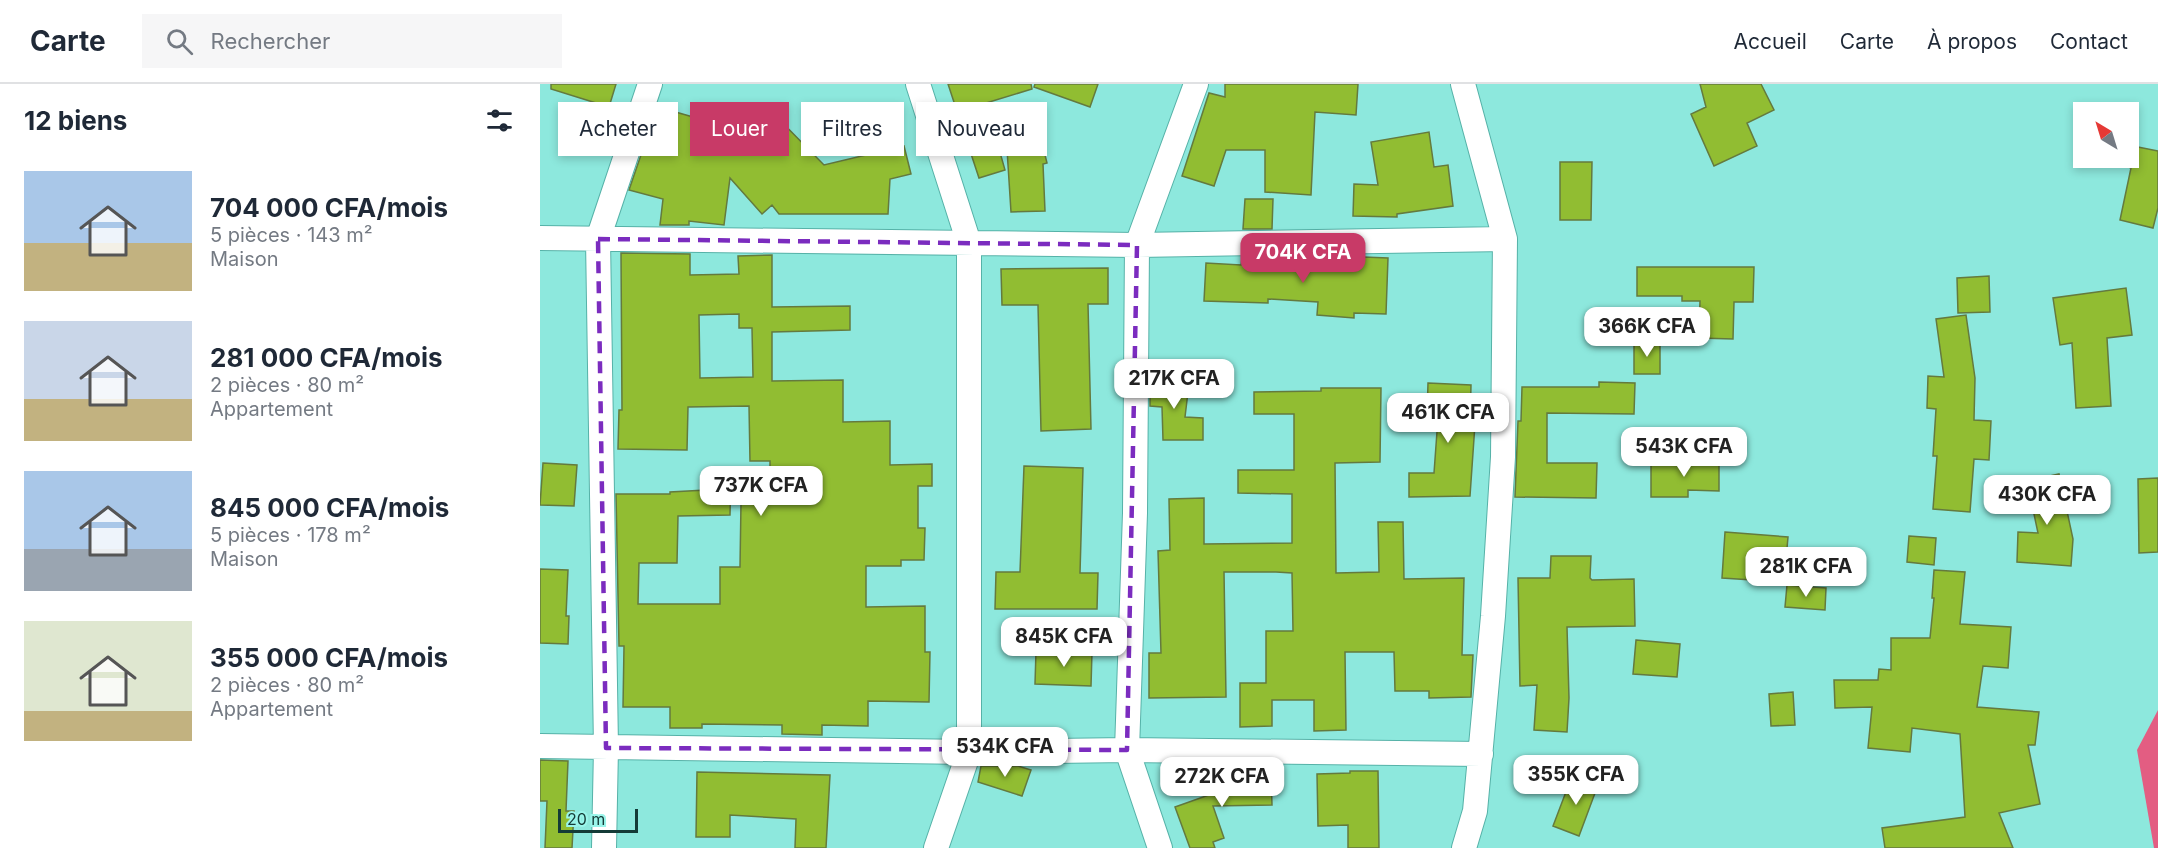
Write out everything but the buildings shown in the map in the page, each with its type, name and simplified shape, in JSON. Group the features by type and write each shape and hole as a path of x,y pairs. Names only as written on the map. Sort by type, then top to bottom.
{"street":[{"path":"604,848 606,748 598,239 650,84"},
{"path":"918,84 969,243 969,752 936,848"},
{"path":"1160,848 1127,750 1135,513 1137,245 1196,84"},
{"path":"1463,84 1505,239 1503,458 1481,754 1475,811 1464,848"},
{"path":"540,238 1137,245 1505,239"},
{"path":"540,746 969,752 1127,750 1481,754"}],"highlighted area":[{"path":"598,239 1137,245 1127,750 606,748"}],"shaded area":[{"path":"2158,710 2158,848 2154,848 2137,750"}]}
